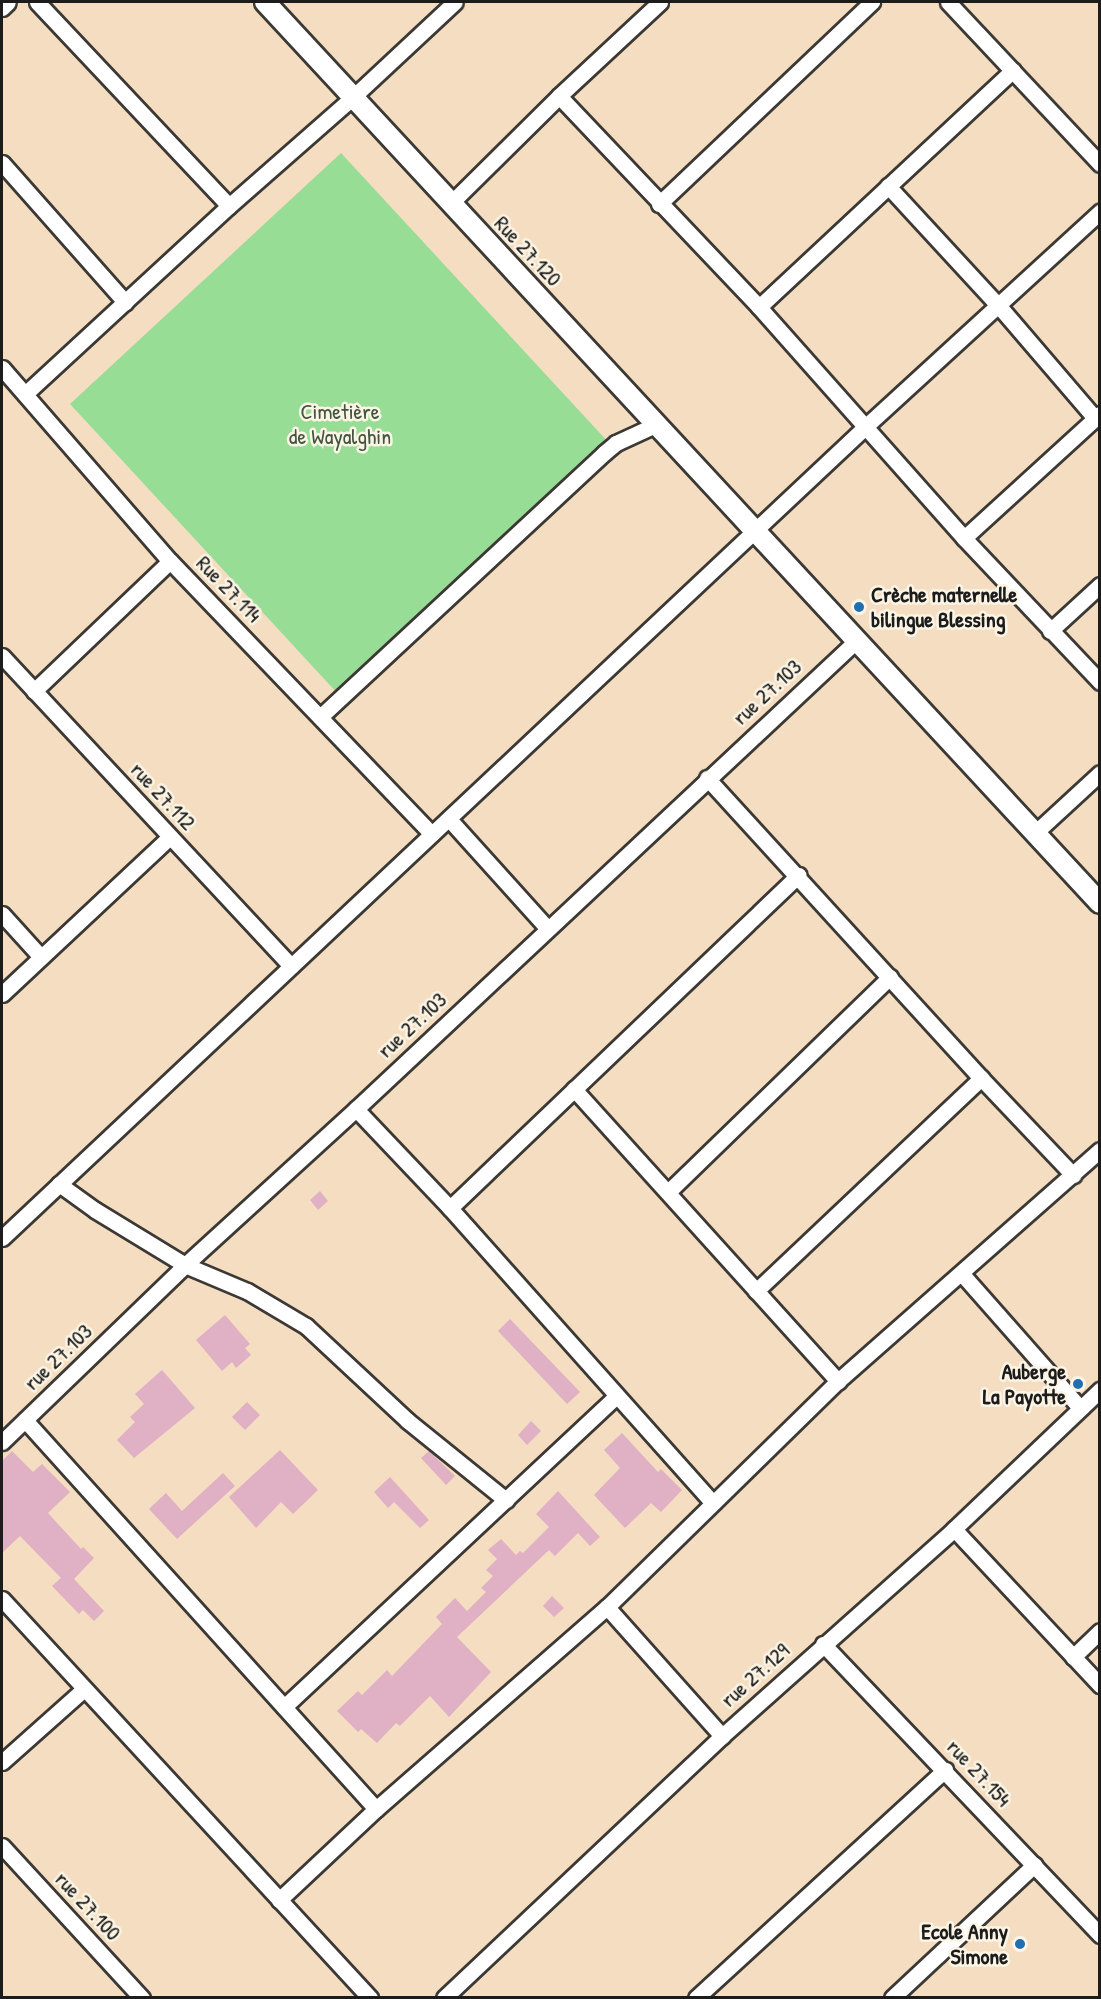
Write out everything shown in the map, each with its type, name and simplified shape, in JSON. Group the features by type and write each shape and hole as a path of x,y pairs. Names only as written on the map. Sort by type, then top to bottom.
{"street":[{"path":"2,8 8,2"},
{"path":"37,2 229,206"},
{"name":"Rue 27.120","path":"265,2 1100,903"},
{"path":"25,394 455,2"},
{"path":"451,203 559,96 660,2"},
{"path":"659,204 873,2"},
{"path":"948,2 1100,164"},
{"path":"759,307 1013,70"},
{"path":"559,96 759,307 964,538 1100,682"},
{"path":"2,163 125,302"},
{"path":"888,186 1097,416 964,538"},
{"path":"2,1238 755,533 865,427 1100,212"},
{"name":"Rue 27.114","path":"2,368 170,561 432,834"},
{"path":"320,717 616,442 655,425"},
{"path":"34,691 170,561"},
{"path":"1050,631 1100,585"},
{"name":"rue 27.103","path":"2,1442 185,1265 856,641"},
{"name":"rue 27.112","path":"2,656 291,966"},
{"path":"1035,834 1100,773"},
{"path":"707,778 981,1078 1073,1175"},
{"path":"449,819 548,928"},
{"path":"2,994 170,837"},
{"path":"450,1208 798,875"},
{"path":"2,914 41,957"},
{"path":"668,1192 890,977"},
{"path":"756,1291 981,1078"},
{"path":"574,1089 838,1381"},
{"path":"356,1108 450,1208 713,1503"},
{"path":"279,1900 376,1809 607,1607 838,1381 1100,1150"},
{"path":"59,1184 95,1210 185,1265 247,1291 306,1326 408,1420 506,1500"},
{"path":"962,1274 1080,1408"},
{"name":"rue 27.129","path":"444,1998 722,1736 954,1529 1100,1390"},
{"path":"284,1707 616,1396"},
{"path":"25,1420 376,1809"},
{"path":"954,1529 1100,1685"},
{"path":"2,1599 370,1998"},
{"path":"607,1607 722,1736"},
{"path":"1073,1657 1100,1631"},
{"name":"rue 27.154","path":"823,1644 1100,1935"},
{"path":"2,1762 84,1689"},
{"path":"696,1998 945,1770"},
{"name":"rue 27.100","path":"2,1845 142,1998"},
{"path":"892,1998 1034,1865"}],"green space":[{"name":"Cimetière de Wayalghin","path":"341,153 610,444 339,695 70,404"}],"building":[{"path":"320,1191 328,1201 318,1210 310,1200"},
{"path":"225,1315 250,1344 245,1348 251,1355 236,1368 232,1362 222,1371 196,1340"},
{"path":"510,1319 580,1392 567,1404 498,1331"},
{"path":"162,1370 195,1408 134,1458 117,1440 135,1422 130,1417 144,1404 135,1394"},
{"path":"247,1402 260,1415 245,1430 232,1417"},
{"path":"531,1421 541,1431 527,1445 518,1435"},
{"path":"622,1433 658,1472 661,1469 682,1490 661,1512 651,1503 625,1528 594,1495 620,1468 604,1450"},
{"path":"280,1450 318,1490 293,1514 281,1502 256,1528 229,1497"},
{"path":"12,1451 33,1472 42,1464 70,1492 48,1513 81,1549 83,1547 94,1558 74,1579 104,1611 94,1621 83,1610 79,1614 52,1586 61,1578 20,1536 2,1553 2,1461"},
{"path":"429,1451 455,1476 446,1485 421,1458"},
{"path":"223,1473 235,1486 177,1539 149,1509 166,1493 182,1511"},
{"path":"390,1477 429,1520 420,1528 394,1502 388,1508 374,1492"},
{"path":"558,1491 600,1537 590,1546 578,1533 555,1556 549,1550 457,1637 491,1672 449,1717 430,1696 400,1726 396,1723 377,1743 361,1729 358,1732 337,1711 358,1691 362,1695 387,1670 392,1676 442,1624 436,1617 455,1598 467,1611 486,1592 481,1588 493,1576 486,1570 497,1559 488,1550 501,1539 516,1555 520,1551 523,1553 549,1527 536,1514"},
{"path":"552,1596 564,1608 554,1617 543,1606"}],"place":[{"name":"Crèche maternelle bilingue Blessing","path":"859,607"},
{"name":"Auberge La Payotte","path":"1078,1384"},
{"name":"Ecole Anny Simone","path":"1020,1944"}]}
